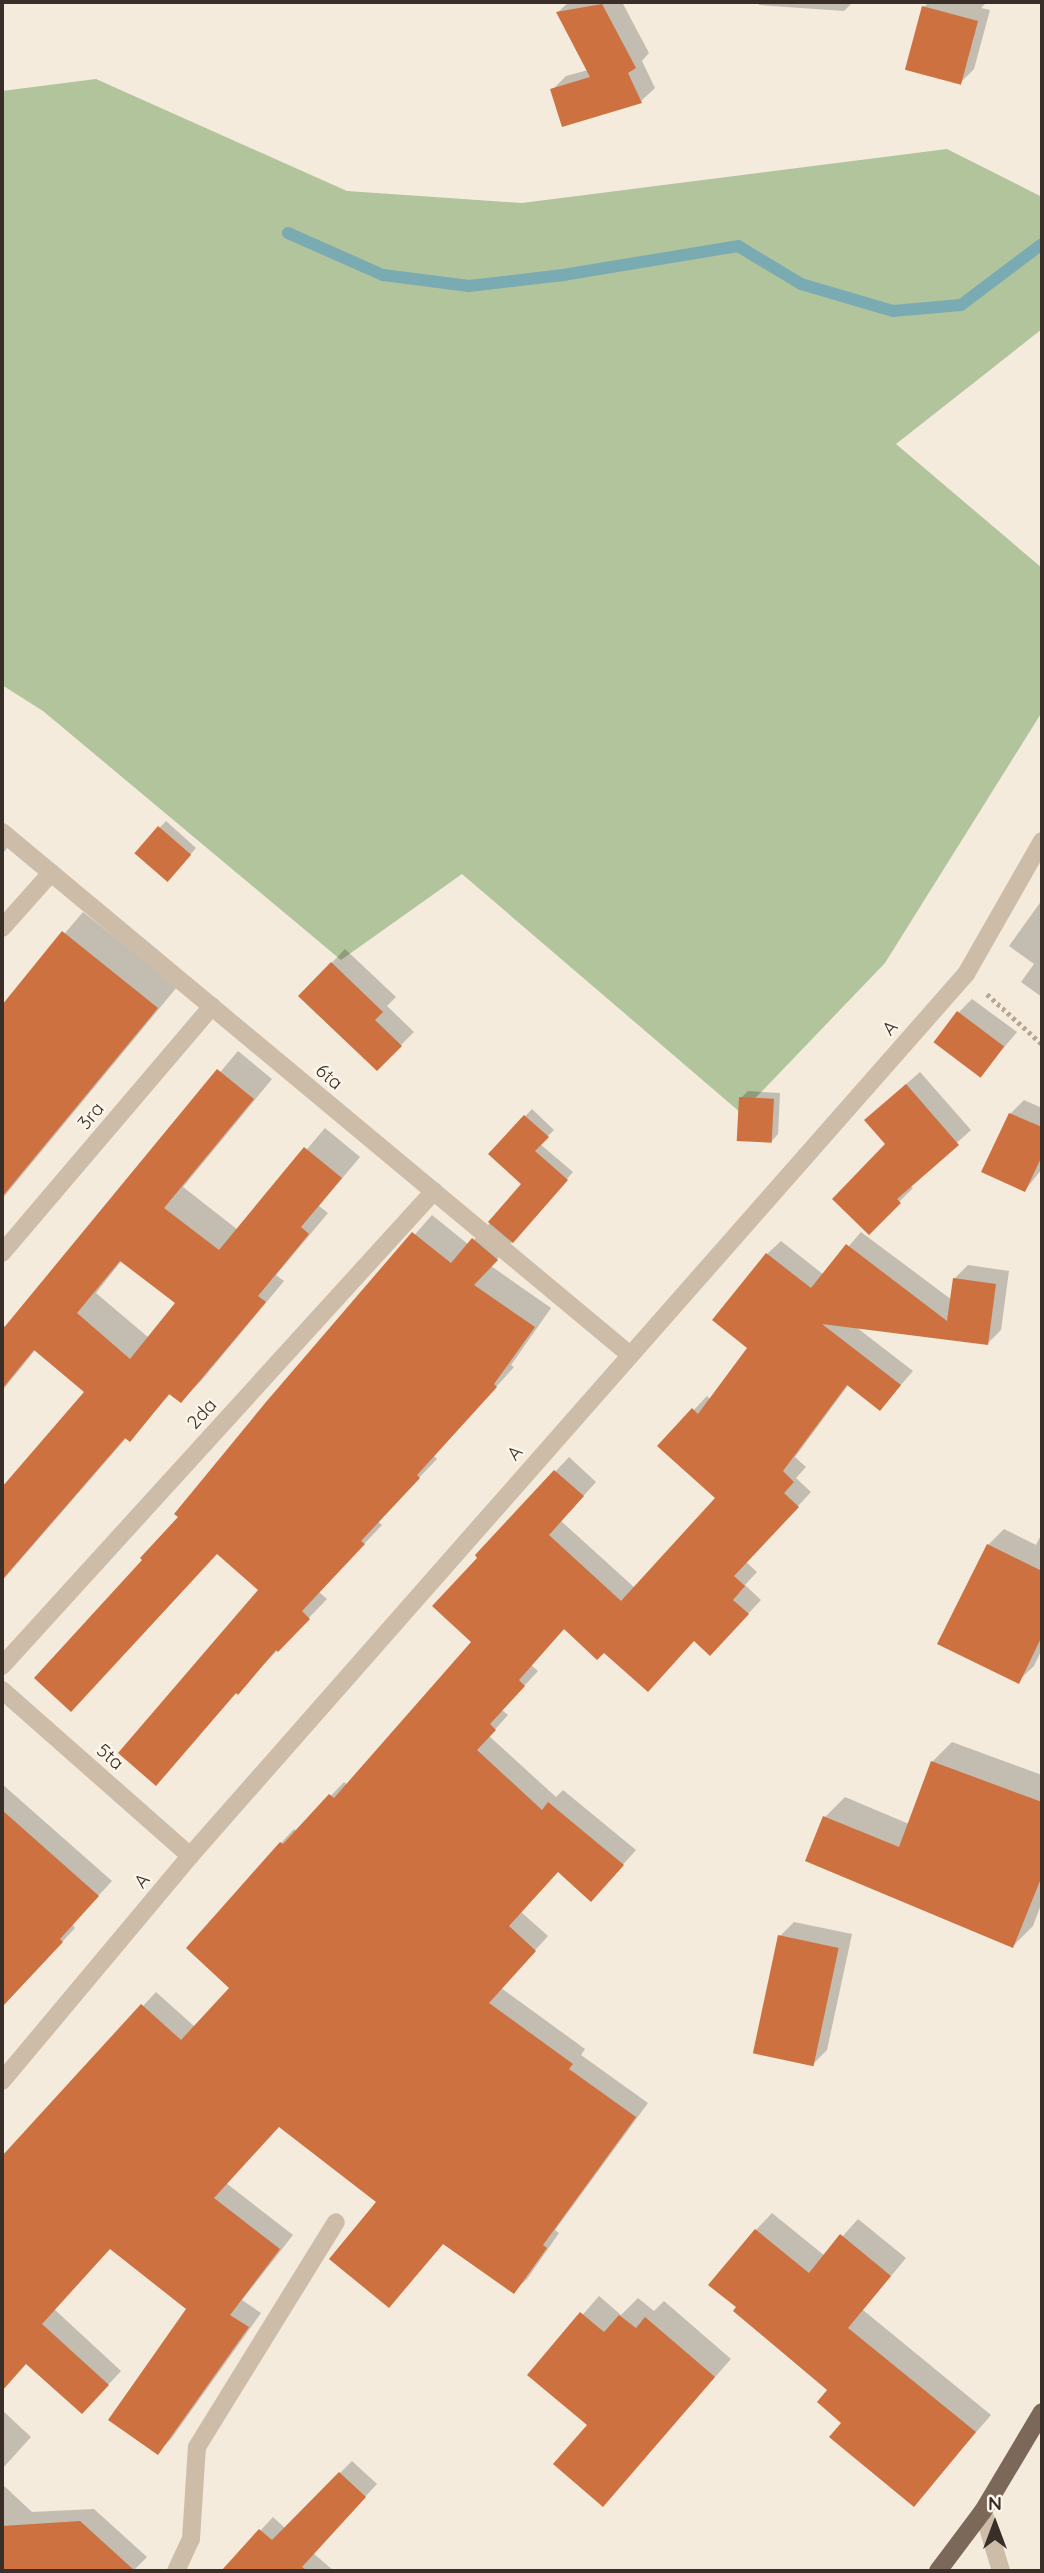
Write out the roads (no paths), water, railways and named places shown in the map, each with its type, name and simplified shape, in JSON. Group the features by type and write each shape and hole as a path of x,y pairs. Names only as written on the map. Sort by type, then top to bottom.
{"main road":[{"path":"938,2571 983,2511 1042,2412"}],"street":[{"name":"6ta","path":"2,832 629,1354"},
{"name":"A","path":"2,2081 190,1856 966,974 1042,841"},
{"path":"2,928 51,873"},
{"name":"3ra","path":"2,1253 212,1006"},
{"name":"2da","path":"2,1666 434,1191"},
{"name":"5ta","path":"2,1690 190,1856"},
{"path":"176,2571 191,2539 197,2447 336,2222"},
{"path":"983,2511 1001,2571"}],"waterway":[{"path":"288,233 383,275 469,286 563,275 738,246 801,284 893,311 961,305 1042,244"}]}
